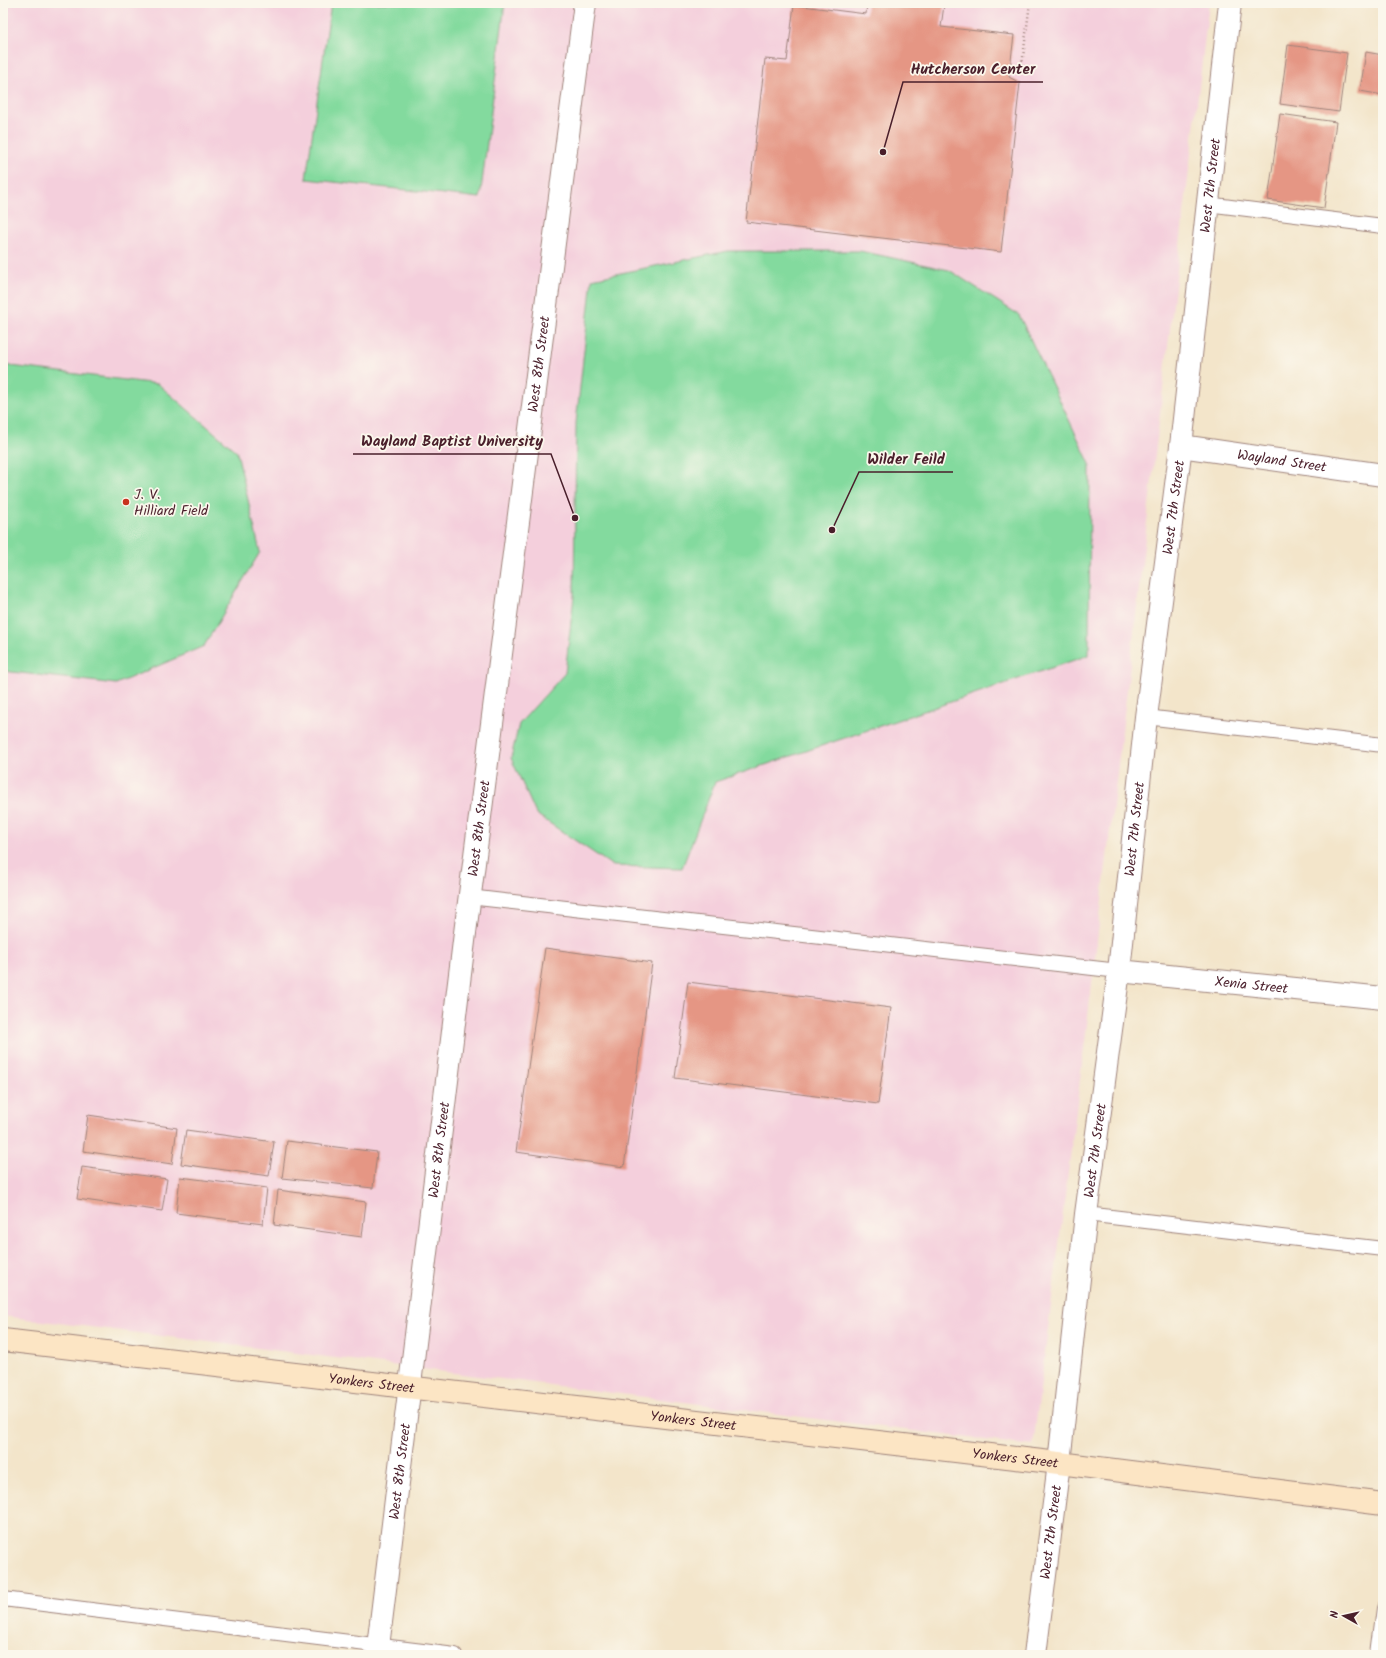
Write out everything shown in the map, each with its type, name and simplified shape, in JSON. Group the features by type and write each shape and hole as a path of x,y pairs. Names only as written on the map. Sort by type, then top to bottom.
{"street":[{"name":"West 8th Street","path":"378,1650 470,897 585,3"},
{"name":"West 7th Street","path":"1035,1655 1059,1463 1086,1214 1119,971 1146,717 1181,446 1230,3"},
{"name":"Wayland Street","path":"1181,446 1383,475"},
{"name":"Xenia Street","path":"1119,971 1383,998"},
{"name":"Yonkers Street","path":"3,1340 1059,1463 1383,1504"}],"lane":[{"path":"1207,204 1383,226"},
{"path":"1146,717 1383,745"},
{"path":"470,897 1119,971"},
{"path":"1086,1214 1383,1249"},
{"path":"3,1599 378,1650 455,1655"},
{"path":"1377,1655 1383,1608"}],"path":[{"path":"1022,65 1030,3"}],"shaded area":[{"path":"3,3 1209,3 1086,1033 1033,1446 3,1316"}],"green space":[{"path":"331,3 505,3 480,198 306,179"},
{"path":"728,251 860,251 949,270 1019,315 1090,464 1089,655 715,782 682,868 613,866 536,814 511,758 519,724 565,673 574,596 576,423 592,279"},
{"name":"J. V. Hilliard Field","path":"3,365 158,384 237,452 260,552 204,646 116,684 3,671"}],"building":[{"path":"867,3 926,3 944,5 941,27 1014,35 1009,77 1020,83 1001,252 746,222 765,59 787,61 794,5 866,14"},
{"path":"1288,45 1347,53 1339,112 1280,104"},
{"path":"1366,52 1383,55 1383,95 1360,91"},
{"path":"1280,114 1336,122 1324,208 1268,200"},
{"path":"545,948 652,963 624,1167 516,1152"},
{"path":"688,982 891,1008 878,1104 675,1078"},
{"path":"88,1115 177,1128 172,1164 83,1151"},
{"path":"186,1130 274,1142 269,1176 181,1164"},
{"path":"287,1141 377,1152 373,1188 282,1178"},
{"path":"82,1167 167,1179 162,1211 77,1199"},
{"path":"180,1177 267,1188 263,1224 176,1213"},
{"path":"278,1190 366,1202 362,1237 274,1225"}],"place":[{"name":"Hutcherson Center","path":"883,152"},
{"name":"J. V. Hilliard Field","path":"126,502"},
{"name":"Wayland Baptist University","path":"575,518"},
{"name":"Wilder Feild","path":"832,530"}]}
